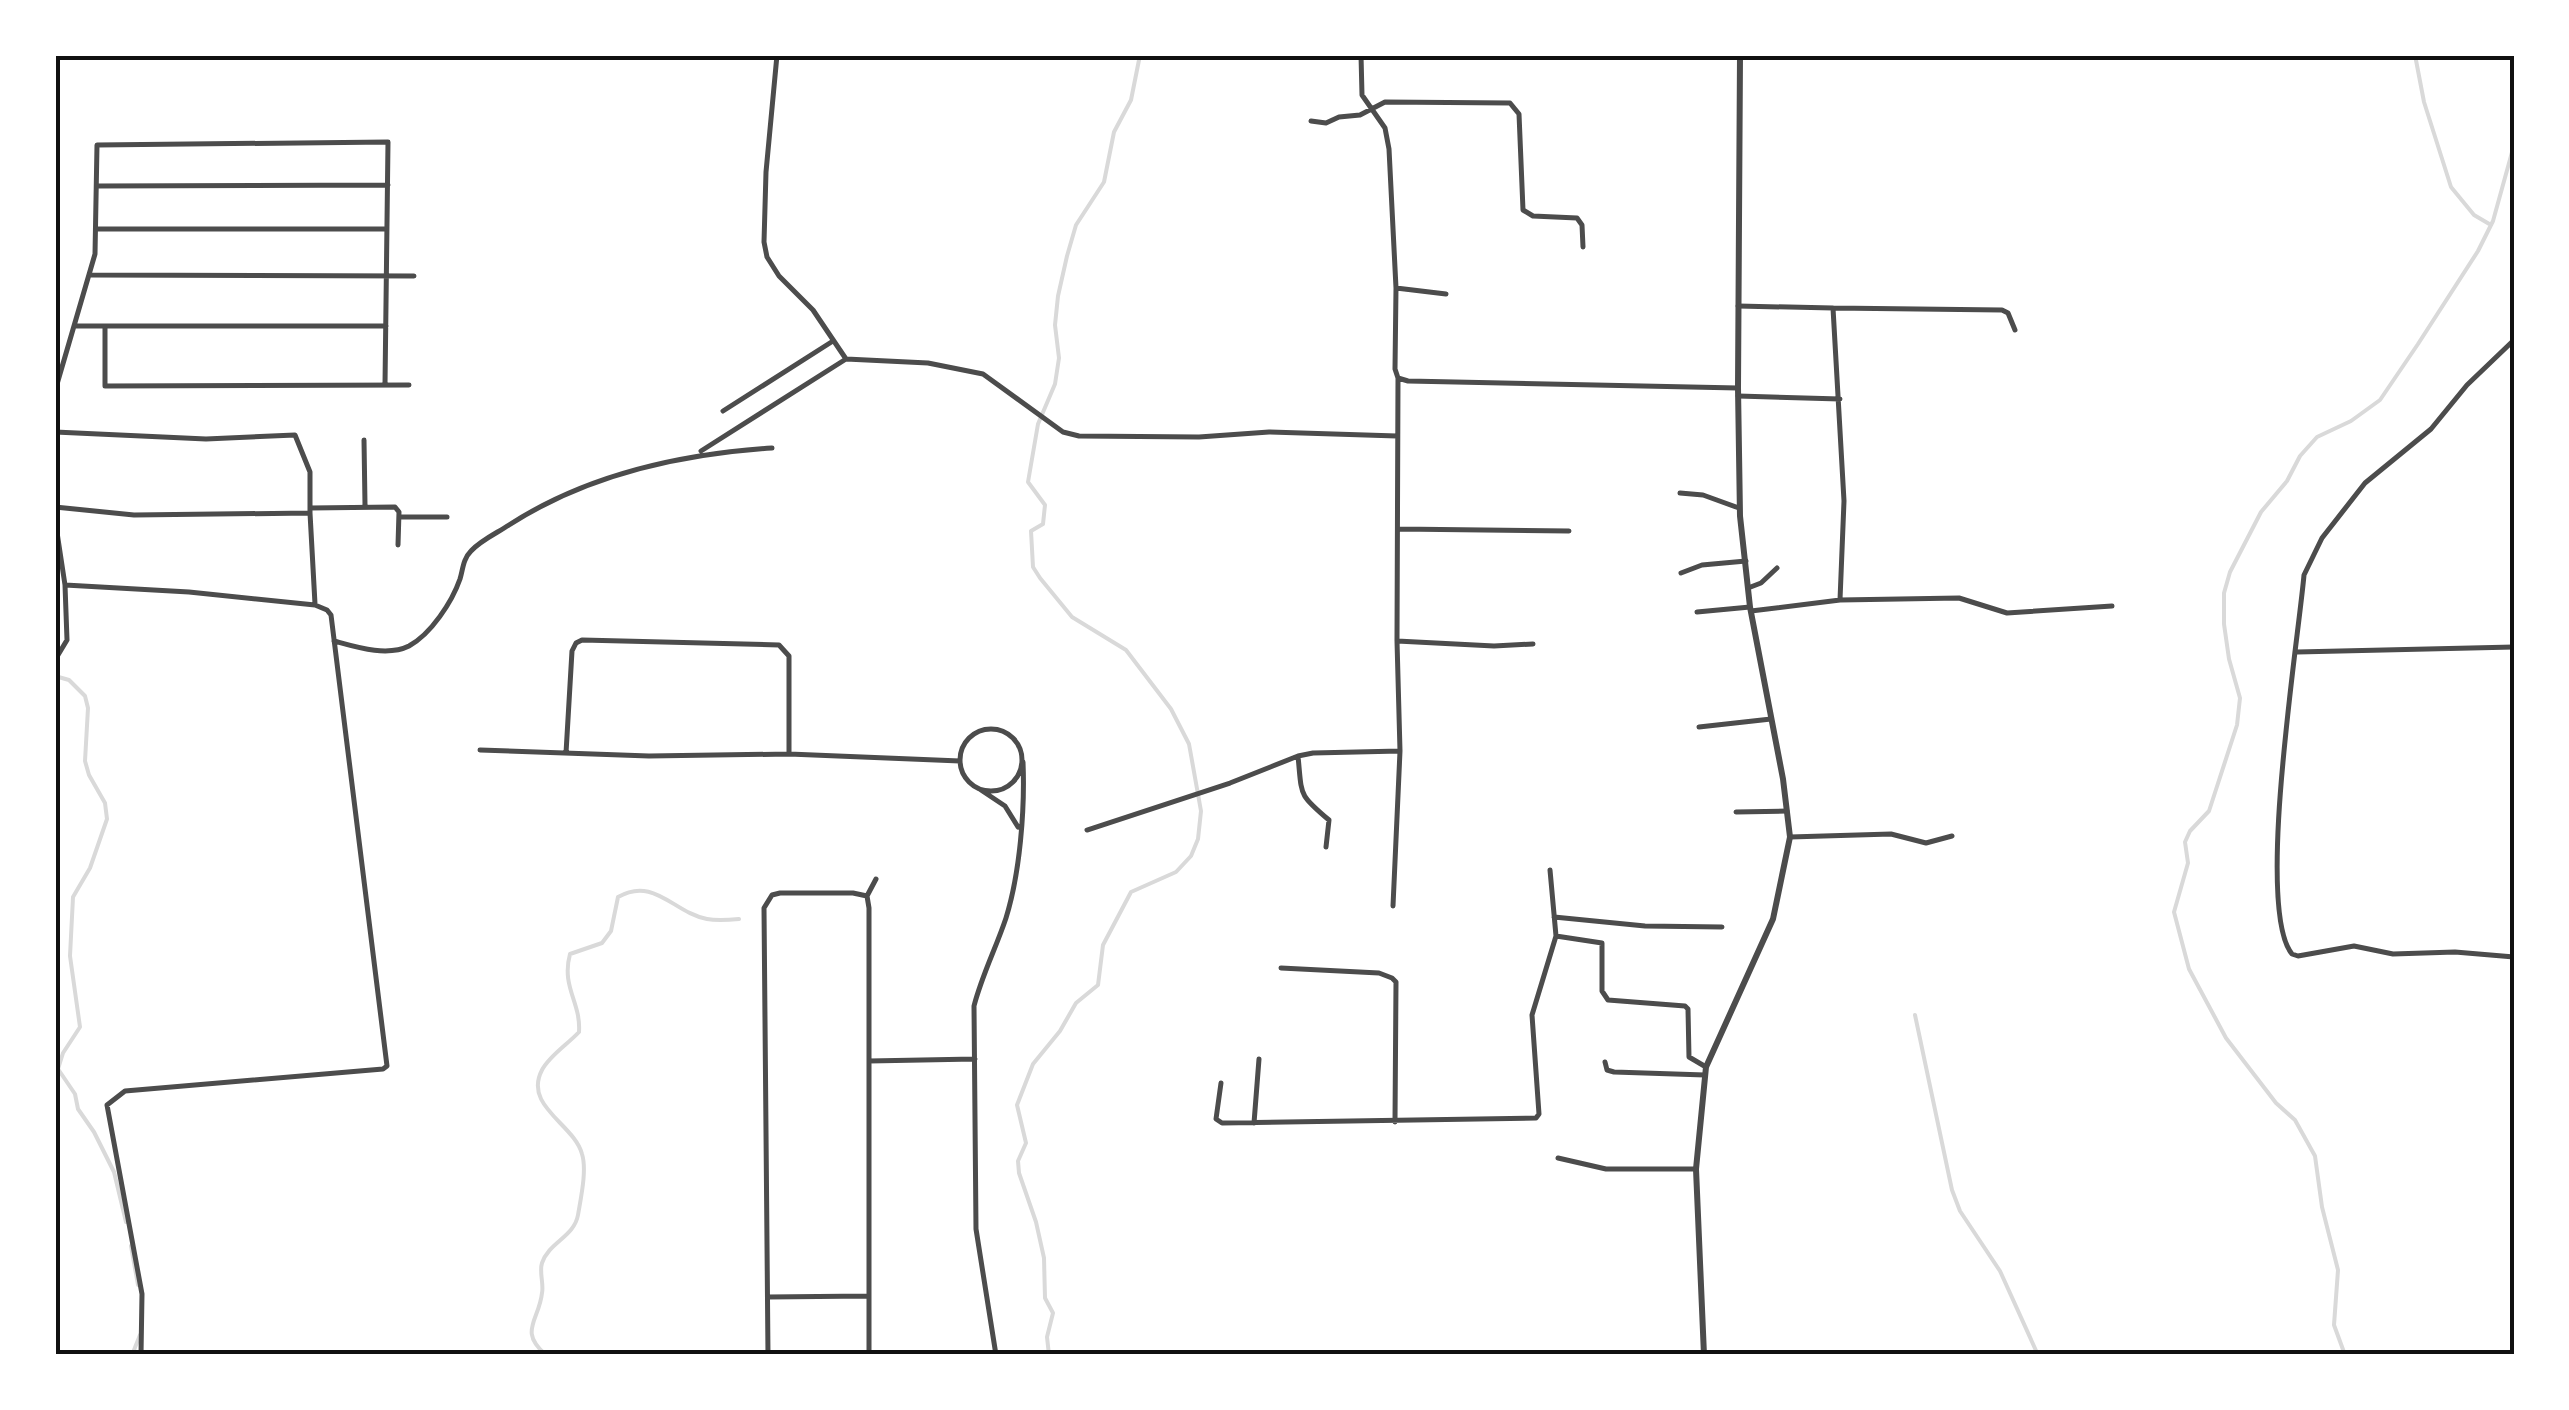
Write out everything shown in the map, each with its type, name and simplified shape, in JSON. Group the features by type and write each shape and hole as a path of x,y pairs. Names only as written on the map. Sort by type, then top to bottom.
{"street":[{"path":"777,55 768,153 764,242 767,257 779,276 812,310 846,359"},
{"path":"1361,55 1361,90 1388,138 1396,288 1400,752 1393,906"},
{"path":"1704,1355 1696,1169 1705,1070 1773,919 1790,837 1750,609 1740,509 1740,55"},
{"path":"1311,121 1326,123 1390,102 1513,105 1518,112 1523,210 1532,216 1578,219 1582,225 1582,247"},
{"path":"55,391 92,274 97,145 388,142 386,385"},
{"path":"97,186 388,185"},
{"path":"96,229 387,228"},
{"path":"92,274 414,276"},
{"path":"1396,288 1446,294"},
{"path":"1738,306 2002,310 2015,330"},
{"path":"1833,308 1844,502 1840,600"},
{"path":"76,326 386,326"},
{"path":"106,326 105,386 410,385"},
{"path":"2514,340 2467,385 2432,429 2365,484 2322,538 2304,575 2276,828 2280,918 2288,950 2298,956 2354,946 2392,954 2456,952 2514,956"},
{"path":"723,411 832,341"},
{"path":"694,456 846,359 928,363 983,374 1056,427 1079,436 1135,438 1269,432 1397,436"},
{"path":"1398,378 1840,400"},
{"path":"55,432 206,439 295,435 310,472 315,605"},
{"path":"364,440 366,505"},
{"path":"334,641 372,649 405,648 430,629 459,582 469,553 544,503 628,471 694,456 772,448"},
{"path":"1680,493 1703,494 1740,509"},
{"path":"55,507 134,515 395,507 398,545"},
{"path":"398,518 447,517"},
{"path":"55,519 65,584 67,640 55,660"},
{"path":"1398,529 1569,531"},
{"path":"1680,573 1702,565 1746,561"},
{"path":"1748,588 1762,583 1777,568"},
{"path":"65,584 315,605 328,610 387,1066 383,1070 125,1091 107,1105 142,1294 141,1355"},
{"path":"1697,612 1840,600 1959,598 2007,612 2112,606"},
{"path":"566,753 572,651 582,640 785,648 790,656 789,754"},
{"path":"1397,641 1533,644"},
{"path":"2297,652 2514,647"},
{"path":"1699,727 1772,718"},
{"path":"996,1355 976,1228 974,1006 1013,892 1019,830 1022,752 1011,736 993,728 984,729 967,740 960,761 965,776 1005,806 1019,830"},
{"path":"480,750 789,754 960,761"},
{"path":"1087,830 1298,756 1400,752"},
{"path":"1298,756 1302,794 1328,820 1326,847"},
{"path":"978,788 1007,787 1020,772 1022,762"},
{"path":"1736,812 1786,811"},
{"path":"1790,837 1891,834 1926,844 1952,836"},
{"path":"1222,1083 1218,1122 1536,1118 1532,1016 1556,936 1550,870"},
{"path":"869,1355 867,896 876,879"},
{"path":"768,1355 764,908 772,895 780,893 853,892 867,896"},
{"path":"1554,917 1645,926 1722,927"},
{"path":"1556,936 1602,943 1602,991 1608,1000 1685,1006 1688,1058 1705,1070"},
{"path":"1282,968 1379,973 1396,982 1395,1122"},
{"path":"869,1061 975,1059"},
{"path":"1254,1123 1260,1059"},
{"path":"1605,1062 1607,1070 1614,1072 1705,1070"},
{"path":"1558,1158 1606,1169 1696,1169"},
{"path":"768,1298 868,1296"}],"waterway":[{"path":"1049,1355 1047,1337 1053,1313 1045,1298 1044,1258 1036,1222 1019,1173 1018,1161 1026,1143 1017,1105 1033,1064 1060,1031 1076,1003 1098,985 1103,945 1131,892 1176,872 1191,856 1198,839 1201,811 1189,744 1171,709 1126,650 1072,617 1033,567 1031,531 1043,524 1045,505 1028,482 1038,424 1055,384 1059,358 1055,325 1058,296 1076,225 1104,182 1114,132 1131,100 1140,55"},
{"path":"2415,55 2424,102 2451,187 2474,215 2491,225"},
{"path":"2345,1355 2334,1325 2338,1270 2322,1207 2315,1156 2295,1120 2276,1103 2226,1038 2189,969 2174,912 2188,863 2185,842 2209,811 2237,725 2240,698 2224,624 2224,593 2230,572 2261,512 2287,481 2300,456 2317,437 2351,421 2380,400 2418,344 2493,221 2514,145"},
{"path":"55,676 69,680 85,696 85,761 105,803 107,819 90,868 73,897 70,956 80,1027 58,1069 114,1172 126,1222"},
{"path":"546,1355 532,1332 542,1293 541,1267 545,1256 576,1223 584,1176 577,1143 544,1104 538,1083 549,1060 579,1032 569,985 570,954 602,943 611,931 618,897 631,892 653,893 707,919 739,919"},
{"path":"1915,1015 1952,1190 1960,1211 2000,1271 2038,1355"},
{"path":"131,1246 138,1285"},
{"path":"132,1355 140,1335"}]}
